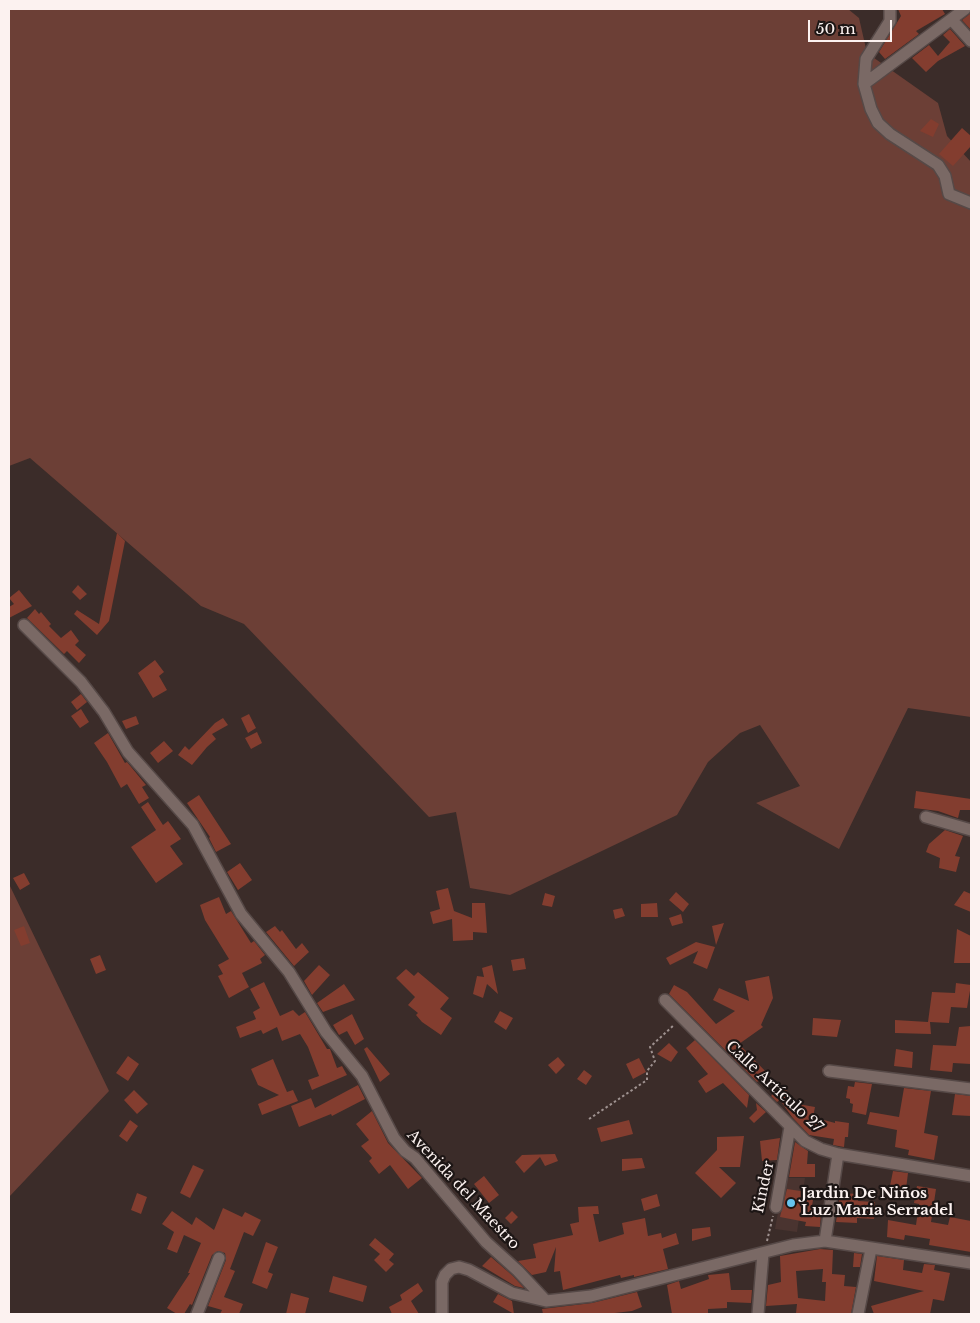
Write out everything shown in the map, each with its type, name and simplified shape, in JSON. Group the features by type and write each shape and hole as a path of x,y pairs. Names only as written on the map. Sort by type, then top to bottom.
{"street":[{"path":"890,9 890,21 866,59 864,84 871,109 878,123 890,134 938,165 945,176 949,194 971,203"},
{"path":"864,84 899,56 965,9"},
{"path":"952,20 971,41"},
{"name":"Avenida del Maestro","path":"24,625 81,682 104,712 128,752 193,825 240,914 289,972 326,1032 362,1076 394,1138 405,1151 415,1158 486,1242 518,1271 546,1301"},
{"path":"926,817 971,830"},
{"name":"Calle Artículo 27","path":"665,1000 805,1141 838,1154 971,1176"},
{"path":"829,1071 971,1089"},
{"name":"Kinder","path":"776,1207 790,1127"},
{"path":"825,1241 838,1154"},
{"path":"442,1314 442,1282 450,1269 459,1267 469,1270 512,1293 546,1301 591,1296 793,1245 825,1241 971,1263"},
{"path":"858,1314 871,1249"},
{"path":"758,1314 764,1253"},
{"path":"197,1314 219,1258"}],"path":[{"path":"589,1120 647,1080 647,1071 655,1062 650,1046 682,1019"},
{"name":"Kinder","path":"764,1253 776,1207"}],"shaded area":[{"path":"9,9 848,9 859,18 867,53 938,103 947,136 971,162 971,717 908,708 839,849 756,803 800,786 760,725 740,733 708,762 677,815 510,895 470,888 456,812 429,817 244,624 201,606 30,458 9,466"},
{"path":"9,884 109,1091 9,1197"},
{"name":"Jardin De Niños Luz Maria Serradel","path":"784,1178 805,1178 797,1232 775,1229"}],"building":[{"path":"898,9 942,9 945,14 916,31 919,34 885,59 879,52 901,16"},
{"path":"971,13 971,30 962,20"},
{"path":"950,29 965,46 938,61 926,72 912,58 929,45 938,56 950,42 943,35"},
{"path":"931,119 939,124 933,137 920,131"},
{"path":"962,128 971,136 971,146 953,166 939,154"},
{"path":"117,533 125,541 109,621 97,635 74,614 77,610 99,624"},
{"path":"78,585 87,594 80,600 72,592"},
{"path":"19,590 32,606 9,618 9,607 14,604 9,598"},
{"path":"35,609 39,614 41,612 51,624 49,626 61,638 71,630 79,641 75,645 86,655 79,663 67,651 64,654 27,618"},
{"path":"155,660 164,672 159,676 167,690 153,698 138,673"},
{"path":"81,694 87,702 77,710 71,702"},
{"path":"81,709 89,722 80,728 71,716"},
{"path":"249,714 256,728 248,733 241,718"},
{"path":"136,716 139,724 126,729 122,721"},
{"path":"223,718 228,725 212,734 216,739 192,765 178,755 185,746 189,750 215,723"},
{"path":"257,732 262,743 251,749 245,738"},
{"path":"108,733 125,763 127,762 146,785 142,787 149,798 139,804 127,784 121,788 94,743"},
{"path":"164,741 173,751 158,763 150,753"},
{"path":"916,791 971,799 971,810 960,810 958,818 938,811 914,808"},
{"path":"199,795 231,844 216,852 210,837 187,803"},
{"path":"148,802 163,825 168,821 181,839 170,846 183,864 156,883 131,847 156,830 141,807"},
{"path":"945,830 963,836 955,856 960,857 956,872 939,868 940,858 926,852 929,844"},
{"path":"240,863 252,880 238,890 227,872"},
{"path":"24,873 30,884 20,890 13,878"},
{"path":"448,888 454,911 472,918 472,903 485,903 487,933 473,932 473,940 453,941 452,919 433,924 430,912 440,909 436,891"},
{"path":"964,891 971,894 971,912 954,905"},
{"path":"676,892 689,904 683,912 669,900"},
{"path":"545,893 555,896 552,907 542,905"},
{"path":"219,897 226,914 231,911 251,943 254,941 265,955 260,959 262,963 242,973 249,987 229,998 218,976 223,974 218,965 229,959 205,920 200,905"},
{"path":"657,903 658,917 641,917 641,904"},
{"path":"622,908 625,916 615,919 613,910"},
{"path":"681,914 683,923 672,926 669,918"},
{"path":"724,923 716,945 712,926"},
{"path":"24,926 30,943 21,946 14,930"},
{"path":"275,926 280,932 282,930 296,949 302,943 309,952 294,966 266,932"},
{"path":"957,929 971,936 971,963 954,963"},
{"path":"696,942 715,947 707,969 693,963 698,951 670,965 666,958"},
{"path":"100,955 106,970 96,974 90,959"},
{"path":"524,958 526,969 513,971 511,960"},
{"path":"319,965 330,975 312,995 304,981"},
{"path":"492,965 498,994 487,984 483,998 473,994 477,976 484,977 482,968"},
{"path":"406,969 414,976 418,972 449,998 440,1009 452,1018 441,1035 422,1022 416,1015 418,1013 408,1005 415,997 396,978"},
{"path":"769,976 773,998 761,1025 763,1027 739,1044 768,1074 757,1082 669,994 674,985 687,992 716,1024 735,1011 713,1000 719,988 749,1001 745,981"},
{"path":"264,982 280,1016 293,1010 299,1016 305,1012 327,1049 330,1049 337,1068 342,1066 347,1075 312,1090 308,1080 319,1076 308,1047 300,1034 282,1041 277,1027 263,1034 261,1030 240,1038 236,1027 256,1019 253,1012 260,1008 250,989"},
{"path":"956,983 971,985 967,1008 951,1007 949,1023 930,1022 931,1034 895,1033 895,1020 928,1022 932,992 955,993"},
{"path":"344,984 355,1000 323,1012 317,1003"},
{"path":"500,1011 513,1018 506,1030 494,1022"},
{"path":"352,1014 364,1039 355,1045 347,1031 339,1035 333,1025"},
{"path":"813,1018 841,1020 837,1037 812,1035"},
{"path":"971,1026 971,1064 953,1063 952,1072 930,1070 933,1045 956,1046 959,1027"},
{"path":"695,1040 749,1095 747,1108 723,1083 706,1093 698,1081 708,1074 686,1048"},
{"path":"669,1043 678,1052 671,1062 657,1054"},
{"path":"367,1047 390,1074 380,1082 364,1049"},
{"path":"896,1049 913,1052 912,1068 894,1066"},
{"path":"128,1056 139,1064 128,1081 116,1073"},
{"path":"558,1057 565,1065 556,1074 548,1065"},
{"path":"639,1058 646,1072 633,1079 626,1064"},
{"path":"273,1059 287,1092 293,1090 298,1101 262,1115 258,1104 279,1095 258,1085 251,1069"},
{"path":"584,1070 592,1076 586,1085 577,1079"},
{"path":"855,1082 872,1084 866,1115 852,1112 853,1104 850,1103 850,1099 846,1098 848,1086 854,1087"},
{"path":"358,1085 365,1099 332,1116 331,1114 299,1127 291,1106 311,1098 315,1108"},
{"path":"782,1085 798,1104 815,1107 813,1117 835,1123 835,1121 849,1123 848,1137 845,1137 844,1147 833,1145 834,1139 809,1135 792,1117 780,1100 777,1102 771,1096"},
{"path":"904,1088 931,1091 924,1133 938,1136 934,1160 908,1155 909,1150 895,1147 897,1130 867,1124 870,1112 899,1117"},
{"path":"134,1090 148,1104 137,1114 124,1100"},
{"path":"955,1094 971,1096 971,1116 952,1115"},
{"path":"756,1103 766,1112 754,1123 749,1118 757,1110"},
{"path":"372,1111 388,1143 422,1178 408,1189 390,1165 379,1174 369,1161 372,1158 361,1146 369,1140 356,1124"},
{"path":"130,1120 138,1126 127,1142 119,1136"},
{"path":"629,1120 633,1134 601,1142 597,1128"},
{"path":"744,1136 740,1167 719,1167 736,1183 721,1198 695,1173 717,1150 717,1137"},
{"path":"780,1138 777,1160 762,1161 760,1141"},
{"path":"795,1142 808,1151 807,1164 815,1164 815,1177 789,1177"},
{"path":"555,1154 558,1161 545,1166 540,1157 524,1173 515,1162 522,1155"},
{"path":"642,1158 645,1168 622,1171 622,1159"},
{"path":"193,1165 204,1170 190,1198 180,1193"},
{"path":"893,1171 908,1173 906,1189 890,1186"},
{"path":"484,1176 499,1195 489,1203 474,1184"},
{"path":"917,1186 936,1189 931,1222 948,1225 950,1217 971,1221 971,1252 929,1245 930,1239 905,1235 904,1240 887,1237 888,1220 916,1225 919,1204 914,1203"},
{"path":"787,1189 814,1193 811,1213 821,1214 820,1227 805,1226 806,1222 780,1217"},
{"path":"137,1193 147,1197 141,1214 131,1210"},
{"path":"840,1193 859,1194 858,1201 875,1202 874,1219 857,1218 857,1223 836,1222"},
{"path":"657,1194 660,1206 644,1211 641,1199"},
{"path":"598,1206 599,1214 593,1214 599,1242 624,1234 622,1223 645,1218 648,1236 661,1233 662,1238 676,1233 679,1244 663,1249 668,1269 634,1277 634,1275 621,1278 620,1275 563,1290 560,1271 554,1272 556,1247 546,1272 532,1275 518,1261 536,1258 533,1244 573,1235 570,1224 579,1222 578,1207"},
{"path":"223,1208 242,1217 245,1212 261,1220 253,1236 244,1232 230,1269 235,1271 224,1297 243,1304 239,1314 220,1314 222,1310 208,1306 226,1260 225,1253 218,1251 212,1255 192,1305 190,1304 184,1314 177,1314 167,1308 190,1273 188,1273 201,1243 184,1235 177,1253 167,1249 174,1232 162,1224 172,1211 192,1225 196,1217 214,1230"},
{"path":"512,1211 518,1217 511,1224 505,1218"},
{"path":"710,1227 711,1236 692,1241 692,1229"},
{"path":"375,1238 394,1254 389,1260 394,1264 386,1272 374,1260 380,1254 369,1245"},
{"path":"266,1242 278,1247 268,1272 273,1274 267,1289 252,1283"},
{"path":"820,1249 833,1250 832,1274 845,1275 844,1286 856,1287 851,1314 796,1313 797,1304 766,1306 768,1285 781,1282 780,1256","holes":["823,1269 822,1282 826,1282 825,1301 798,1298 796,1271"]},
{"path":"854,1253 862,1254 860,1267 853,1267"},
{"path":"877,1256 904,1260 903,1270 922,1273 924,1264 935,1265 934,1270 950,1273 944,1301 933,1299 930,1314 874,1314 871,1306 924,1291 874,1281"},
{"path":"491,1257 524,1288 515,1286 482,1266"},
{"path":"729,1273 731,1290 752,1290 751,1303 727,1302 727,1308 708,1309 708,1314 672,1314 667,1285 679,1281 681,1289 709,1279 708,1275"},
{"path":"333,1276 367,1286 363,1302 329,1292"},
{"path":"418,1283 423,1291 411,1301 419,1314 392,1314 389,1307 402,1300 400,1295"},
{"path":"637,1292 642,1307 632,1311 606,1314 543,1314 542,1309 592,1303"},
{"path":"291,1293 309,1298 305,1314 286,1314"},
{"path":"498,1294 512,1301 514,1314 493,1302"}],"place":[{"name":"Jardin De Niños Luz Maria Serradel","path":"791,1203"}]}
